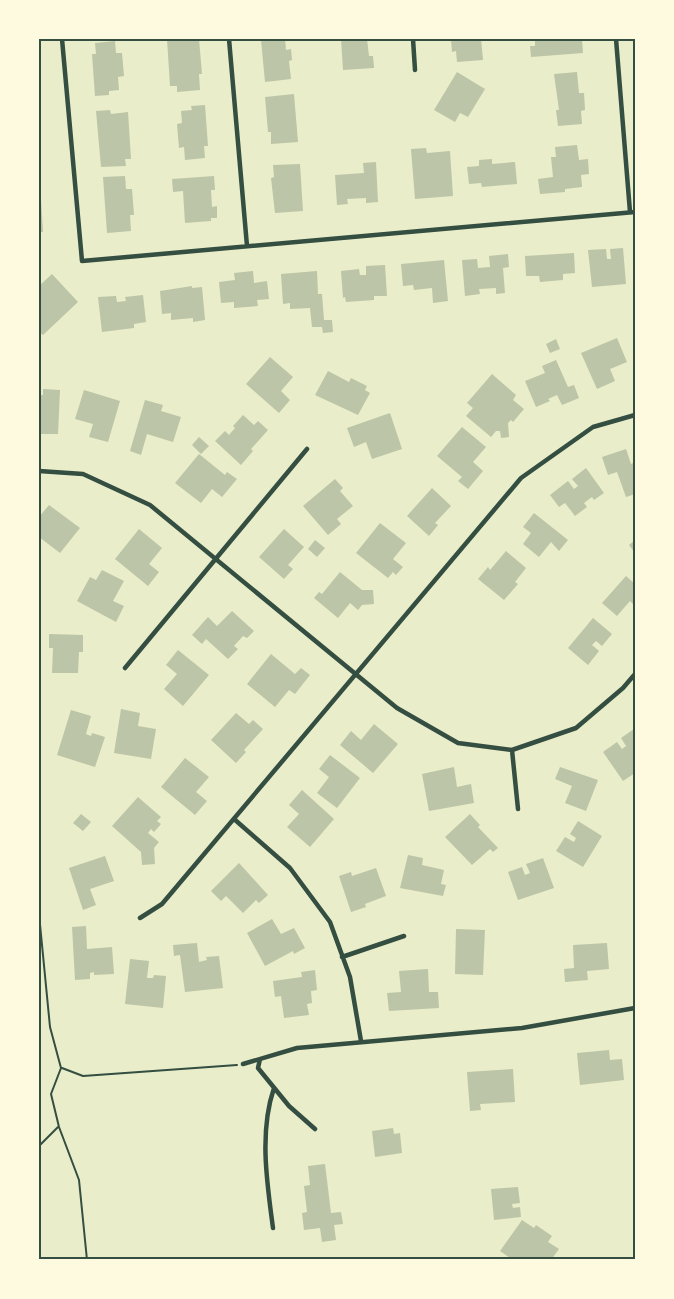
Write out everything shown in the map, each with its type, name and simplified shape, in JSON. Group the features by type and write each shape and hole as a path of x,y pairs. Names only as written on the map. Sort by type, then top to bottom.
{"street":[{"path":"62,39 82,261 632,212 616,39"},
{"path":"229,39 247,246"},
{"path":"413,39 415,70"},
{"path":"140,918 162,904 521,478 593,427 635,415"},
{"path":"125,668 307,449"},
{"path":"39,471 83,474 150,505 397,708 458,743 512,750 576,728 635,675"},
{"path":"512,750 518,809"},
{"path":"234,819 290,868 330,922 350,977 361,1041"},
{"path":"342,957 404,936"},
{"path":"243,1064 297,1048 522,1028 635,1008"},
{"path":"260,1059 258,1068 289,1106 315,1129"},
{"path":"273,1228 267,1185 266,1137 268,1106 274,1088"}],"path":[{"path":"39,914 50,1027 61,1068 51,1094 59,1127 80,1180 87,1260"},
{"path":"61,1068 83,1076 243,1064"},
{"path":"39,1146 59,1127"}],"building":[{"path":"167,39 199,39 202,74 199,74 200,90 177,92 177,86 170,86"},
{"path":"285,39 286,50 291,49 292,60 289,61 291,79 265,82 261,40"},
{"path":"341,39 367,39 369,56 373,56 374,68 343,70"},
{"path":"451,39 481,39 483,60 457,62 456,51 452,52"},
{"path":"535,39 582,39 583,53 531,57 530,46 535,46"},
{"path":"115,41 116,53 122,53 124,76 118,77 119,90 109,91 109,95 95,96 92,54 96,54 95,43"},
{"path":"457,72 485,89 468,117 460,113 455,122 434,110"},
{"path":"577,72 579,93 584,93 585,110 581,111 582,124 558,126 556,110 559,110 554,74"},
{"path":"294,94 298,142 271,144 265,97"},
{"path":"205,105 208,146 204,146 205,158 185,160 184,147 179,148 177,124 182,123 181,111 192,110 191,106"},
{"path":"110,110 111,114 128,112 131,159 125,159 126,166 101,167 96,111"},
{"path":"577,145 579,160 588,159 589,174 581,175 582,187 565,189 565,192 540,194 538,179 553,177 551,157 556,157 555,147"},
{"path":"426,148 427,153 450,151 453,196 415,199 411,149"},
{"path":"492,159 492,164 515,162 517,184 482,187 481,183 469,184 467,167 479,166 479,160"},
{"path":"376,162 378,202 366,203 366,198 347,199 348,204 337,205 335,175 364,173 363,163"},
{"path":"300,164 303,211 275,213 271,178 274,177 273,165"},
{"path":"125,176 126,189 132,189 134,215 130,215 131,231 107,233 103,177"},
{"path":"214,176 215,190 211,190 212,207 217,206 217,218 211,218 211,221 185,223 183,191 173,192 172,179"},
{"path":"39,200 41,200 43,232 39,232"},
{"path":"623,248 626,284 592,287 588,250 606,249 607,259 611,259 610,249"},
{"path":"574,253 575,273 563,274 563,280 540,282 539,276 526,276 525,256"},
{"path":"508,254 509,267 503,268 505,293 496,294 496,288 479,289 480,294 465,296 462,260 477,259 478,268 490,267 489,256"},
{"path":"444,260 448,301 433,303 432,288 414,290 413,285 403,286 401,264"},
{"path":"385,265 387,296 374,296 374,300 346,302 345,297 343,298 341,271 359,269 360,275 366,275 366,266"},
{"path":"253,271 254,283 267,281 269,299 257,300 258,306 234,308 234,302 221,303 219,282 235,280 234,273"},
{"path":"317,271 318,294 322,294 324,320 332,320 333,332 323,333 322,327 312,327 310,308 290,309 290,303 283,304 281,274"},
{"path":"52,274 78,302 43,335 39,332 39,286"},
{"path":"192,286 192,288 202,287 205,320 193,322 193,318 171,320 171,313 162,314 160,291"},
{"path":"143,295 146,322 134,324 134,328 102,332 98,297 116,296 117,302 126,301 125,297"},
{"path":"617,338 627,362 610,369 615,381 597,389 581,353"},
{"path":"556,339 560,349 550,353 546,344"},
{"path":"270,357 293,377 281,391 290,400 279,413 246,384"},
{"path":"556,360 568,387 574,385 579,398 562,405 557,395 536,407 525,381 545,373 542,366"},
{"path":"328,371 349,382 351,378 367,386 365,390 370,393 358,415 315,395"},
{"path":"492,374 516,395 513,400 524,409 513,422 511,420 508,423 509,437 501,438 500,431 496,431 491,437 466,416 473,408 467,403"},
{"path":"43,389 60,390 58,434 39,434 39,395 43,395"},
{"path":"84,390 120,401 108,442 89,437 93,424 75,419"},
{"path":"145,400 163,405 161,411 181,417 173,442 147,434 141,455 130,451"},
{"path":"390,413 402,449 372,459 366,442 354,447 347,428"},
{"path":"243,415 254,425 258,421 268,430 251,449 253,451 241,465 215,441 225,431 229,435 235,428 233,426"},
{"path":"462,427 486,447 473,462 483,471 468,489 458,481 462,477 437,456"},
{"path":"199,437 209,446 201,454 192,445"},
{"path":"626,449 631,464 635,462 635,494 626,497 617,472 608,475 602,457"},
{"path":"199,454 225,475 227,472 237,479 222,497 212,489 201,503 175,483"},
{"path":"586,468 604,493 584,503 587,507 575,516 565,503 559,507 550,495 568,481 574,489 578,486 572,479"},
{"path":"335,479 343,488 340,491 353,506 337,519 341,524 328,535 303,506"},
{"path":"432,488 451,506 435,523 438,525 429,536 407,516"},
{"path":"49,505 80,528 60,553 39,537 39,517"},
{"path":"534,513 568,540 559,551 551,542 539,557 523,544 531,533 523,527"},
{"path":"380,523 406,543 393,559 403,567 396,575 393,572 388,578 356,553"},
{"path":"139,529 162,548 149,564 159,572 148,586 115,559"},
{"path":"284,529 304,547 288,565 293,569 284,579 259,557"},
{"path":"315,540 325,548 317,557 308,549"},
{"path":"635,540 635,553 629,545"},
{"path":"506,551 526,568 515,582 518,584 504,600 478,579 488,567 490,570"},
{"path":"102,570 124,581 113,601 124,606 116,622 77,601 90,577 96,580"},
{"path":"340,572 362,590 373,590 374,604 362,605 358,610 350,603 338,618 314,598 319,592 322,594"},
{"path":"626,576 635,584 635,606 630,601 617,616 602,603"},
{"path":"232,611 254,631 247,638 243,636 234,646 238,649 228,659 206,639 202,644 192,635 208,617 217,626"},
{"path":"593,618 612,634 602,646 596,641 592,645 599,651 588,665 568,648"},
{"path":"49,634 83,635 83,652 79,652 78,673 52,673 53,648 49,648"},
{"path":"178,650 209,675 183,706 164,689 177,674 166,665"},
{"path":"271,654 295,674 301,668 310,675 295,694 289,690 275,707 247,684"},
{"path":"121,709 140,713 138,726 156,729 151,759 114,753"},
{"path":"71,710 91,716 86,734 91,736 92,733 105,737 95,767 57,755"},
{"path":"236,713 249,724 253,720 263,729 244,750 246,752 236,763 211,740"},
{"path":"374,724 398,744 373,773 340,745 351,731 361,740"},
{"path":"634,729 635,773 623,781 603,752 617,742 622,749 626,746 621,738"},
{"path":"330,755 360,778 337,808 317,793 329,777 319,769"},
{"path":"185,758 209,777 196,792 207,801 195,815 161,787"},
{"path":"454,767 457,787 471,784 474,803 429,811 422,774"},
{"path":"560,767 598,780 586,811 565,803 572,786 555,779"},
{"path":"302,790 334,819 310,847 287,827 299,814 289,805"},
{"path":"138,797 161,817 157,821 161,824 154,832 151,829 148,833 159,842 154,848 155,864 142,865 141,852 112,826"},
{"path":"81,814 91,822 83,831 73,823"},
{"path":"470,814 480,825 478,827 498,848 493,852 490,849 472,865 445,837"},
{"path":"578,821 602,836 583,867 556,851 565,837 574,842 576,838 570,834"},
{"path":"408,855 423,858 422,865 444,870 441,884 446,885 443,896 400,888"},
{"path":"105,856 114,881 90,889 96,905 83,910 69,868"},
{"path":"543,858 554,888 518,900 508,872 522,867 525,875 530,873 526,864"},
{"path":"239,863 268,895 259,903 256,900 243,913 226,896 221,901 211,891"},
{"path":"376,868 386,896 351,912 339,876 351,872 352,876"},
{"path":"272,919 281,934 294,928 305,948 294,954 293,951 265,966 247,933"},
{"path":"86,926 87,949 112,947 114,974 94,975 94,972 90,973 90,979 75,980 72,927"},
{"path":"456,929 485,930 483,975 455,974"},
{"path":"197,943 199,962 207,960 206,957 219,956 223,988 185,992 180,955 174,956 173,945"},
{"path":"607,943 609,969 587,971 588,980 565,982 564,969 574,968 573,945"},
{"path":"130,959 149,961 147,978 153,978 154,975 166,976 163,1008 125,1004"},
{"path":"428,969 429,992 438,992 439,1008 389,1011 387,993 401,992 399,971"},
{"path":"315,970 317,990 311,991 312,1003 307,1004 309,1015 284,1018 281,996 275,997 273,981 302,977 301,972"},
{"path":"609,1050 610,1060 622,1059 624,1080 580,1085 577,1053"},
{"path":"513,1069 515,1102 480,1104 481,1110 470,1111 467,1072"},
{"path":"393,1128 394,1134 400,1133 402,1153 375,1157 372,1131"},
{"path":"325,1164 331,1213 341,1212 343,1224 334,1225 336,1240 322,1242 320,1228 304,1230 302,1213 307,1212 304,1186 310,1185 308,1166"},
{"path":"518,1187 520,1203 512,1204 513,1208 520,1207 521,1217 494,1220 491,1189"},
{"path":"522,1220 534,1228 536,1225 552,1236 548,1242 559,1249 551,1260 513,1260 500,1251"}]}
